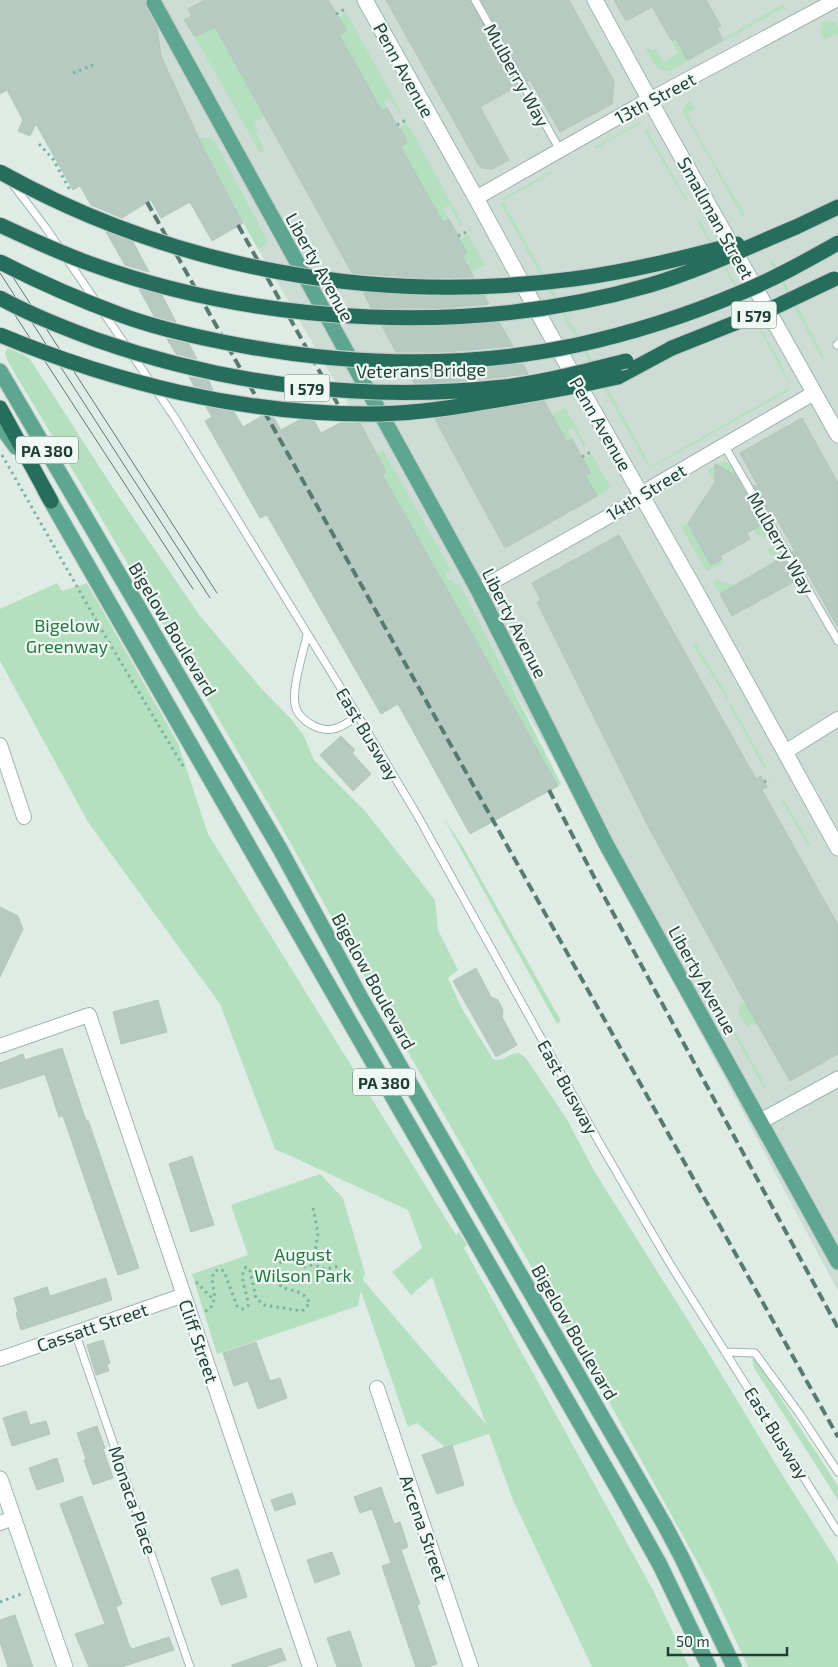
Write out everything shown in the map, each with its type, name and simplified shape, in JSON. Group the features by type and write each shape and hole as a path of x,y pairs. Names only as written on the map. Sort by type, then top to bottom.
{"highway":[{"path":"0,172 38,193 117,228 181,249 234,263 307,278 404,287 486,287 573,279 658,264 796,227"},
{"path":"0,225 37,243 92,265 152,283 211,297 266,307 331,315 378,318 430,317 490,314 549,308 651,285 714,262 838,207"},
{"path":"0,262 122,316 189,335 266,350 336,358 457,360 514,355 576,345 630,331 689,313 741,293 792,269 838,244"},
{"name":"Veterans Bridge","path":"0,298 59,326 144,356 208,372 314,389 369,392 438,392 505,386 567,376 672,348 775,307 838,276"},
{"path":"0,335 93,369 160,388 224,401 300,411 368,414 433,410 594,383 618,377 672,348"},
{"path":"0,408 51,501"}],"main road":[{"name":"Liberty Avenue","path":"156,2 478,590 606,844 838,1262"},
{"name":"Bigelow Boulevard","path":"1,373 280,849 367,1009 664,1524 734,1667"},
{"path":"0,425 51,501"},
{"name":"PA 380","path":"51,501 620,1493 660,1565 709,1667"}],"street":[{"name":"Penn Avenue","path":"365,0 838,848"},
{"name":"Smallman Street","path":"595,0 651,100 662,124 838,435"},
{"name":"13th Street","path":"476,198 560,150 836,0"},
{"name":"14th Street","path":"478,590 642,496 654,486 814,393"},
{"path":"785,752 838,719"},
{"path":"0,745 24,817"},
{"name":"Cliff Street","path":"0,1046 89,1015 310,1667"},
{"path":"761,1121 838,1079"},
{"name":"Cassatt Street","path":"0,1359 184,1295"},
{"name":"Arcena Street","path":"377,1388 471,1667"},
{"path":"0,1479 7,1520 65,1667"}],"lane":[{"name":"Mulberry Way","path":"475,0 560,150"},
{"name":"East Busway","path":"0,168 46,228 175,418 358,716 442,860 599,1142 670,1264 838,1532"},
{"name":"Mulberry Way","path":"724,445 838,641"},
{"path":"307,635 294,694 295,706 300,715 308,723 326,730 342,727 358,716"},
{"name":"Monaca Place","path":"75,1332 190,1667"},
{"path":"726,1352 755,1353 799,1413 838,1472"}],"path":[{"path":"336,14 347,8"},
{"path":"73,73 93,65"},
{"path":"397,125 408,119"},
{"path":"39,144 53,159 70,190"},
{"path":"458,236 470,230"},
{"path":"582,457 593,451"},
{"path":"0,452 104,634 183,766 191,771"},
{"path":"764,782 770,778"},
{"path":"313,1208 318,1233 314,1265"},
{"path":"202,1311 209,1310 214,1300 216,1295 212,1278 214,1272 219,1269 224,1271 238,1306 242,1309 248,1306 242,1277 246,1267 250,1270 256,1298 264,1305 302,1311 310,1303 302,1294 285,1290 277,1281 274,1270 281,1262 292,1261 302,1268 314,1265 326,1269 340,1266"},
{"path":"192,1278 214,1300"},
{"path":"0,1602 21,1594"}],"shaded area":[{"path":"127,0 838,0 838,1291 571,789 243,223"}],"green space":[{"path":"783,4 785,7 670,71 661,70 657,67 645,46 651,50 656,49 663,62 678,53 672,41 676,39 687,60"},
{"path":"346,12 401,112 399,114 389,98 384,101 387,108 382,111 339,35 347,31 339,18"},
{"path":"828,20 835,22 838,27 838,35 836,33 825,40 820,32 823,22"},
{"path":"215,27 265,116 254,122 259,130 256,133 265,150 260,153 195,37"},
{"path":"691,101 694,109 687,113 700,139 746,216 743,218 683,112 686,104"},
{"path":"641,121 642,123 595,149 594,147"},
{"path":"407,123 463,224 461,226 449,205 443,209 449,219 443,222 400,146 407,143 401,129"},
{"path":"646,128 688,201 685,200 644,130"},
{"path":"199,138 214,140 267,240 266,246 258,249"},
{"path":"551,171 553,173 504,200 500,200"},
{"path":"500,203 504,203 641,448 649,464 648,467"},
{"path":"699,219 779,360 790,384 698,223"},
{"path":"468,234 485,265 471,272 462,255 467,253 461,240"},
{"path":"773,260 824,356 821,357 770,262"},
{"path":"8,348 30,359 117,494 200,616 261,688 292,720 304,736 314,760 366,812 435,900 438,930 458,970 448,978 461,1007 493,1059 497,1060 519,1053 526,1058 568,1121 593,1169 838,1564 838,1667 748,1667 710,1585 608,1400 371,988 280,824 8,362 5,353"},
{"path":"790,387 789,391 651,468 653,465"},
{"path":"565,407 586,445 584,447 573,428 567,431 572,439 567,442 552,415"},
{"path":"383,450 451,570 446,574 449,580 452,579 456,585 459,583 561,784 558,785 382,474 386,472 376,453"},
{"path":"592,455 610,487 608,491 597,496 585,475 591,472 583,460"},
{"path":"723,461 732,466 770,536 762,537 756,534 715,471 715,482 708,470"},
{"path":"688,523 711,565 722,559 724,562 707,572 681,527"},
{"path":"775,544 782,558 774,563 775,556 767,553"},
{"path":"717,580 735,585 720,594 713,582"},
{"path":"57,583 62,591 87,583 178,743 208,834 456,1235 459,1232 467,1245 464,1248 654,1592 689,1667 592,1667 513,1500 489,1434 446,1448 417,1423 408,1427 361,1291 358,1306 217,1354 192,1274 248,1255 231,1205 320,1174 343,1198 365,1273 363,1280 486,1424 432,1277 411,1295 392,1272 422,1248 408,1210 275,1149 220,1004 88,822 0,661 0,609"},
{"path":"696,644 729,698 727,699 693,646"},
{"path":"731,704 767,768 765,769 729,705"},
{"path":"784,800 810,845 808,846 782,801"},
{"path":"443,817 463,847 561,1021 557,1024"},
{"path":"682,937 767,1088 765,1090 680,938"},
{"path":"741,1001 747,1006 759,1026 752,1023 748,1027 746,1026 739,1014"},
{"path":"752,1359 755,1359 758,1363 838,1486 838,1500 754,1368"}],"building":[{"path":"0,0 145,0 146,8 157,28 161,56 201,143 243,223 212,241 190,202 161,218 151,200 122,218 91,205 80,186 73,190 36,124 30,136 18,131 23,120 7,90 0,94"},
{"path":"205,0 328,0 347,31 339,35 382,111 387,108 401,129 407,143 400,146 443,222 449,219 467,253 462,255 474,277 425,278 352,273 215,27 195,37 184,20 192,16 188,9"},
{"path":"386,0 470,0 518,86 480,107 509,160 492,169 482,168 478,164"},
{"path":"481,0 569,0 614,81 612,104 560,132 530,80 527,81"},
{"path":"614,0 706,0 721,26 717,28 723,40 687,60 676,39 672,41 652,7 626,21"},
{"path":"106,232 133,242 149,272 125,265"},
{"path":"139,289 162,295 176,322 154,316"},
{"path":"363,292 424,296 484,295 489,304 441,308 371,308"},
{"path":"499,322 513,346 444,352 396,352 382,326 442,326"},
{"path":"167,339 189,344 197,359 176,354"},
{"path":"523,364 528,374 452,382 414,383 407,371 445,370"},
{"path":"189,377 209,381 213,390 194,386"},
{"path":"544,401 567,442 572,439 591,473 585,475 597,496 505,548 435,419"},
{"path":"206,407 234,412 243,427 262,416 274,418 281,430 299,420 314,421 321,433 340,423 360,423 386,472 382,474 558,786 470,834 398,704 381,714 267,515 260,518 205,421 212,417"},
{"path":"802,418 838,483 838,628 808,574 806,575 792,552 795,551 775,516 772,517 753,485 759,488 740,453"},
{"path":"715,464 735,475 763,523 747,533 750,539 720,556 722,559 711,565 688,523 715,482"},
{"path":"619,535 756,779 761,776 767,787 762,790 838,925 838,1054 790,1081 648,826 537,602 541,600 532,583"},
{"path":"783,557 797,580 732,616 720,594"},
{"path":"341,736 355,750 352,753 371,774 353,791 320,755"},
{"path":"0,907 18,916 23,929 0,977"},
{"path":"476,968 491,997 498,1000 503,1010 502,1017 517,1045 496,1057 453,981"},
{"path":"158,1000 167,1032 121,1044 113,1012"},
{"path":"62,1048 139,1268 118,1275 63,1116 59,1117 45,1074 0,1089 0,1063 23,1054 25,1060"},
{"path":"192,1156 214,1225 191,1232 169,1164"},
{"path":"106,1278 112,1300 21,1330 14,1298 47,1287 50,1296"},
{"path":"103,1340 110,1363 107,1364 109,1371 96,1375 87,1345"},
{"path":"256,1342 270,1381 280,1378 287,1398 258,1409 248,1381 234,1386 223,1353"},
{"path":"26,1411 30,1425 46,1421 50,1434 12,1446 3,1418"},
{"path":"97,1426 113,1478 93,1485 77,1433"},
{"path":"452,1445 464,1485 437,1494 422,1455"},
{"path":"57,1458 64,1481 37,1490 29,1468"},
{"path":"381,1487 394,1524 400,1522 408,1547 401,1550 420,1604 417,1605 437,1664 428,1667 416,1667 412,1656 382,1566 391,1563 372,1509 360,1513 354,1497"},
{"path":"292,1493 296,1504 275,1511 271,1500"},
{"path":"82,1496 122,1604 116,1607 130,1648 132,1649 169,1637 174,1650 122,1667 89,1667 75,1634 105,1624 60,1504"},
{"path":"332,1552 340,1574 315,1583 307,1560"},
{"path":"238,1569 247,1597 221,1605 211,1578"},
{"path":"15,1615 33,1667 8,1667 0,1642 0,1620"},
{"path":"350,1631 362,1667 337,1667 327,1638"},
{"path":"281,1648 286,1660 265,1667 232,1667 232,1665"}],"tram line":[{"path":"0,257 217,593"},
{"path":"0,273 210,598"},
{"path":"0,292 193,589"}],"railway":[{"path":"147,202 838,1437"},
{"path":"238,225 346,419"},
{"path":"549,790 606,900 838,1328"}],"park label":[{"name":"Bigelow Greenway","path":"67,635"},
{"name":"August Wilson Park","path":"303,1264"}]}
